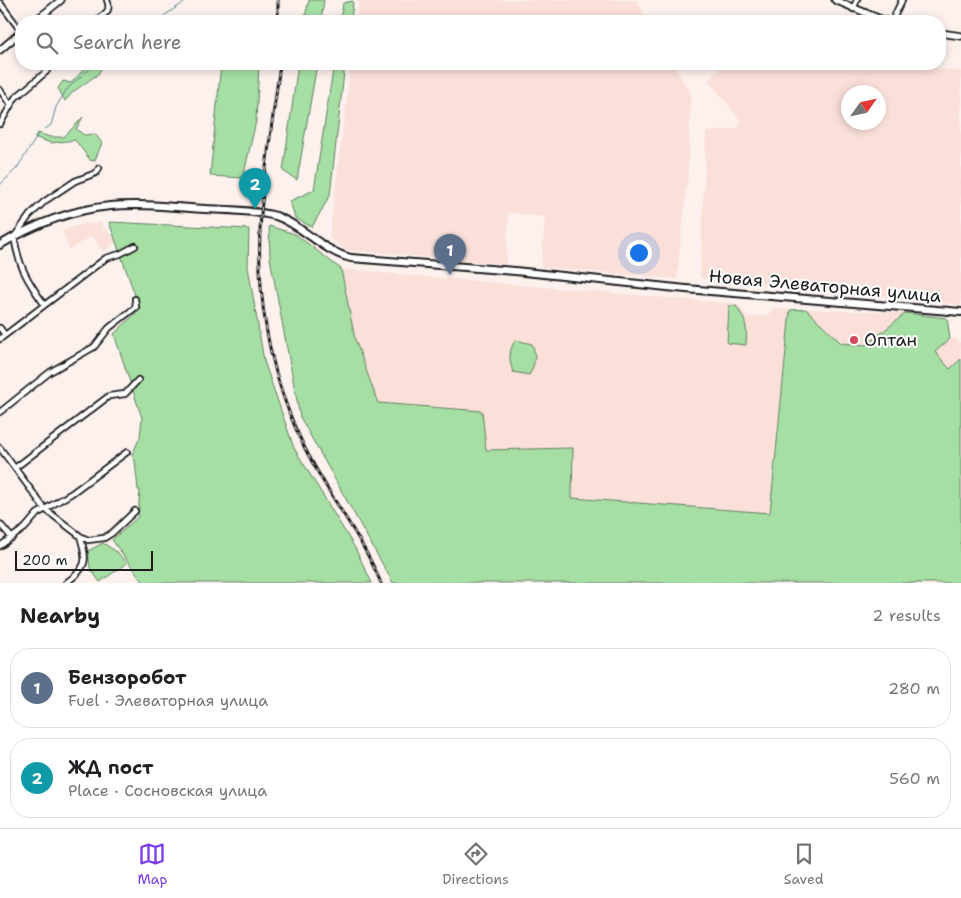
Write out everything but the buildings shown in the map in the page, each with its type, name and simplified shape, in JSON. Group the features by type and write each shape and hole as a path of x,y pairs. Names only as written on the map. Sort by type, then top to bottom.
{"main road":[{"name":"Новая Элеваторная улица","path":"0,245 58,218 108,206 156,206 259,213 290,223 329,250 341,256 352,258 516,271 686,289 961,312"}],"street":[{"path":"42,15 61,0"},
{"path":"103,15 109,10 110,6 107,0"},
{"path":"835,0 869,15"},
{"path":"853,9 857,0"},
{"path":"895,15 902,0"},
{"path":"0,3 15,24"},
{"path":"946,33 961,36"},
{"path":"0,50 15,37"},
{"path":"0,124 14,98 47,70"},
{"path":"0,90 10,104"},
{"path":"44,304 28,280 17,258 14,237 30,215 45,201 75,181 96,173 99,168"},
{"path":"0,339 106,258 120,254 134,246"},
{"path":"0,412 50,372 94,347 109,328 136,307 136,299"},
{"path":"0,328 5,334"},
{"path":"16,468 110,396 125,394 138,380"},
{"path":"0,448 46,509 80,536 88,540 104,538 135,511"},
{"path":"0,546 25,528 37,514 72,493 127,452"},
{"path":"0,524 12,538"},
{"path":"66,583 81,572 84,566 84,553 80,536"}],"shaded area":[{"path":"359,0 636,0 645,15 357,15"},
{"path":"350,70 677,70 691,94 688,173 677,279 541,267 545,217 509,213 506,264 346,250 329,238"},
{"path":"718,70 961,71 961,305 700,278 706,132 735,129 742,122 708,80"},
{"path":"101,222 103,230 106,228 116,242 103,252 92,236 69,250 62,230 87,223"},
{"path":"341,269 737,304 748,317 767,316 773,308 790,310 770,513 571,498 573,448 486,450 481,411 378,403 355,339"},
{"path":"806,309 906,313 866,345 841,343"},
{"path":"956,338 961,344 961,359 950,369 935,352 950,339"}],"green space":[{"path":"309,0 324,0 322,15 305,15"},
{"path":"353,1 352,15 341,15 343,3"},
{"path":"83,70 100,70 98,74 73,92 65,101 58,88 63,81 71,83"},
{"path":"220,70 259,70 256,121 243,178 210,176"},
{"path":"297,70 316,70 297,180 283,171"},
{"path":"333,70 344,70 330,195 312,227 295,218 290,201 314,190"},
{"path":"83,117 76,129 84,135 95,134 102,143 95,160 91,161 75,140 51,143 34,137 38,133 50,137 64,137"},
{"path":"109,222 249,229 248,267 264,361 294,448 355,548 372,583 144,583 112,540 138,517 140,490 138,490 135,461 132,455 140,437 142,418 114,334 140,309"},
{"path":"269,226 295,234 341,269 355,339 378,403 482,411 486,450 573,448 572,498 770,513 790,310 806,309 841,343 866,345 906,313 947,318 950,339 935,352 950,369 961,359 961,583 393,583 300,417 270,258"},
{"path":"729,306 736,306 744,320 746,345 727,343"},
{"path":"516,340 532,344 534,348 535,360 529,375 513,372 510,355"},
{"path":"103,543 117,552 127,563 100,582 90,568 88,551"}],"waterway":[{"path":"165,15 188,0"},
{"path":"45,129 51,125 56,107 67,89 88,70"},
{"path":"0,185 17,168 38,135"}],"railway":[{"path":"278,0 278,15"},
{"path":"279,70 261,214 260,271 266,328 280,384 300,438 319,475 363,546 381,583"}],"place":[{"name":"ЖД пост","path":"255,209"},
{"name":"Бензоробот","path":"450,275"},
{"name":"Оптан","path":"854,340"}]}
